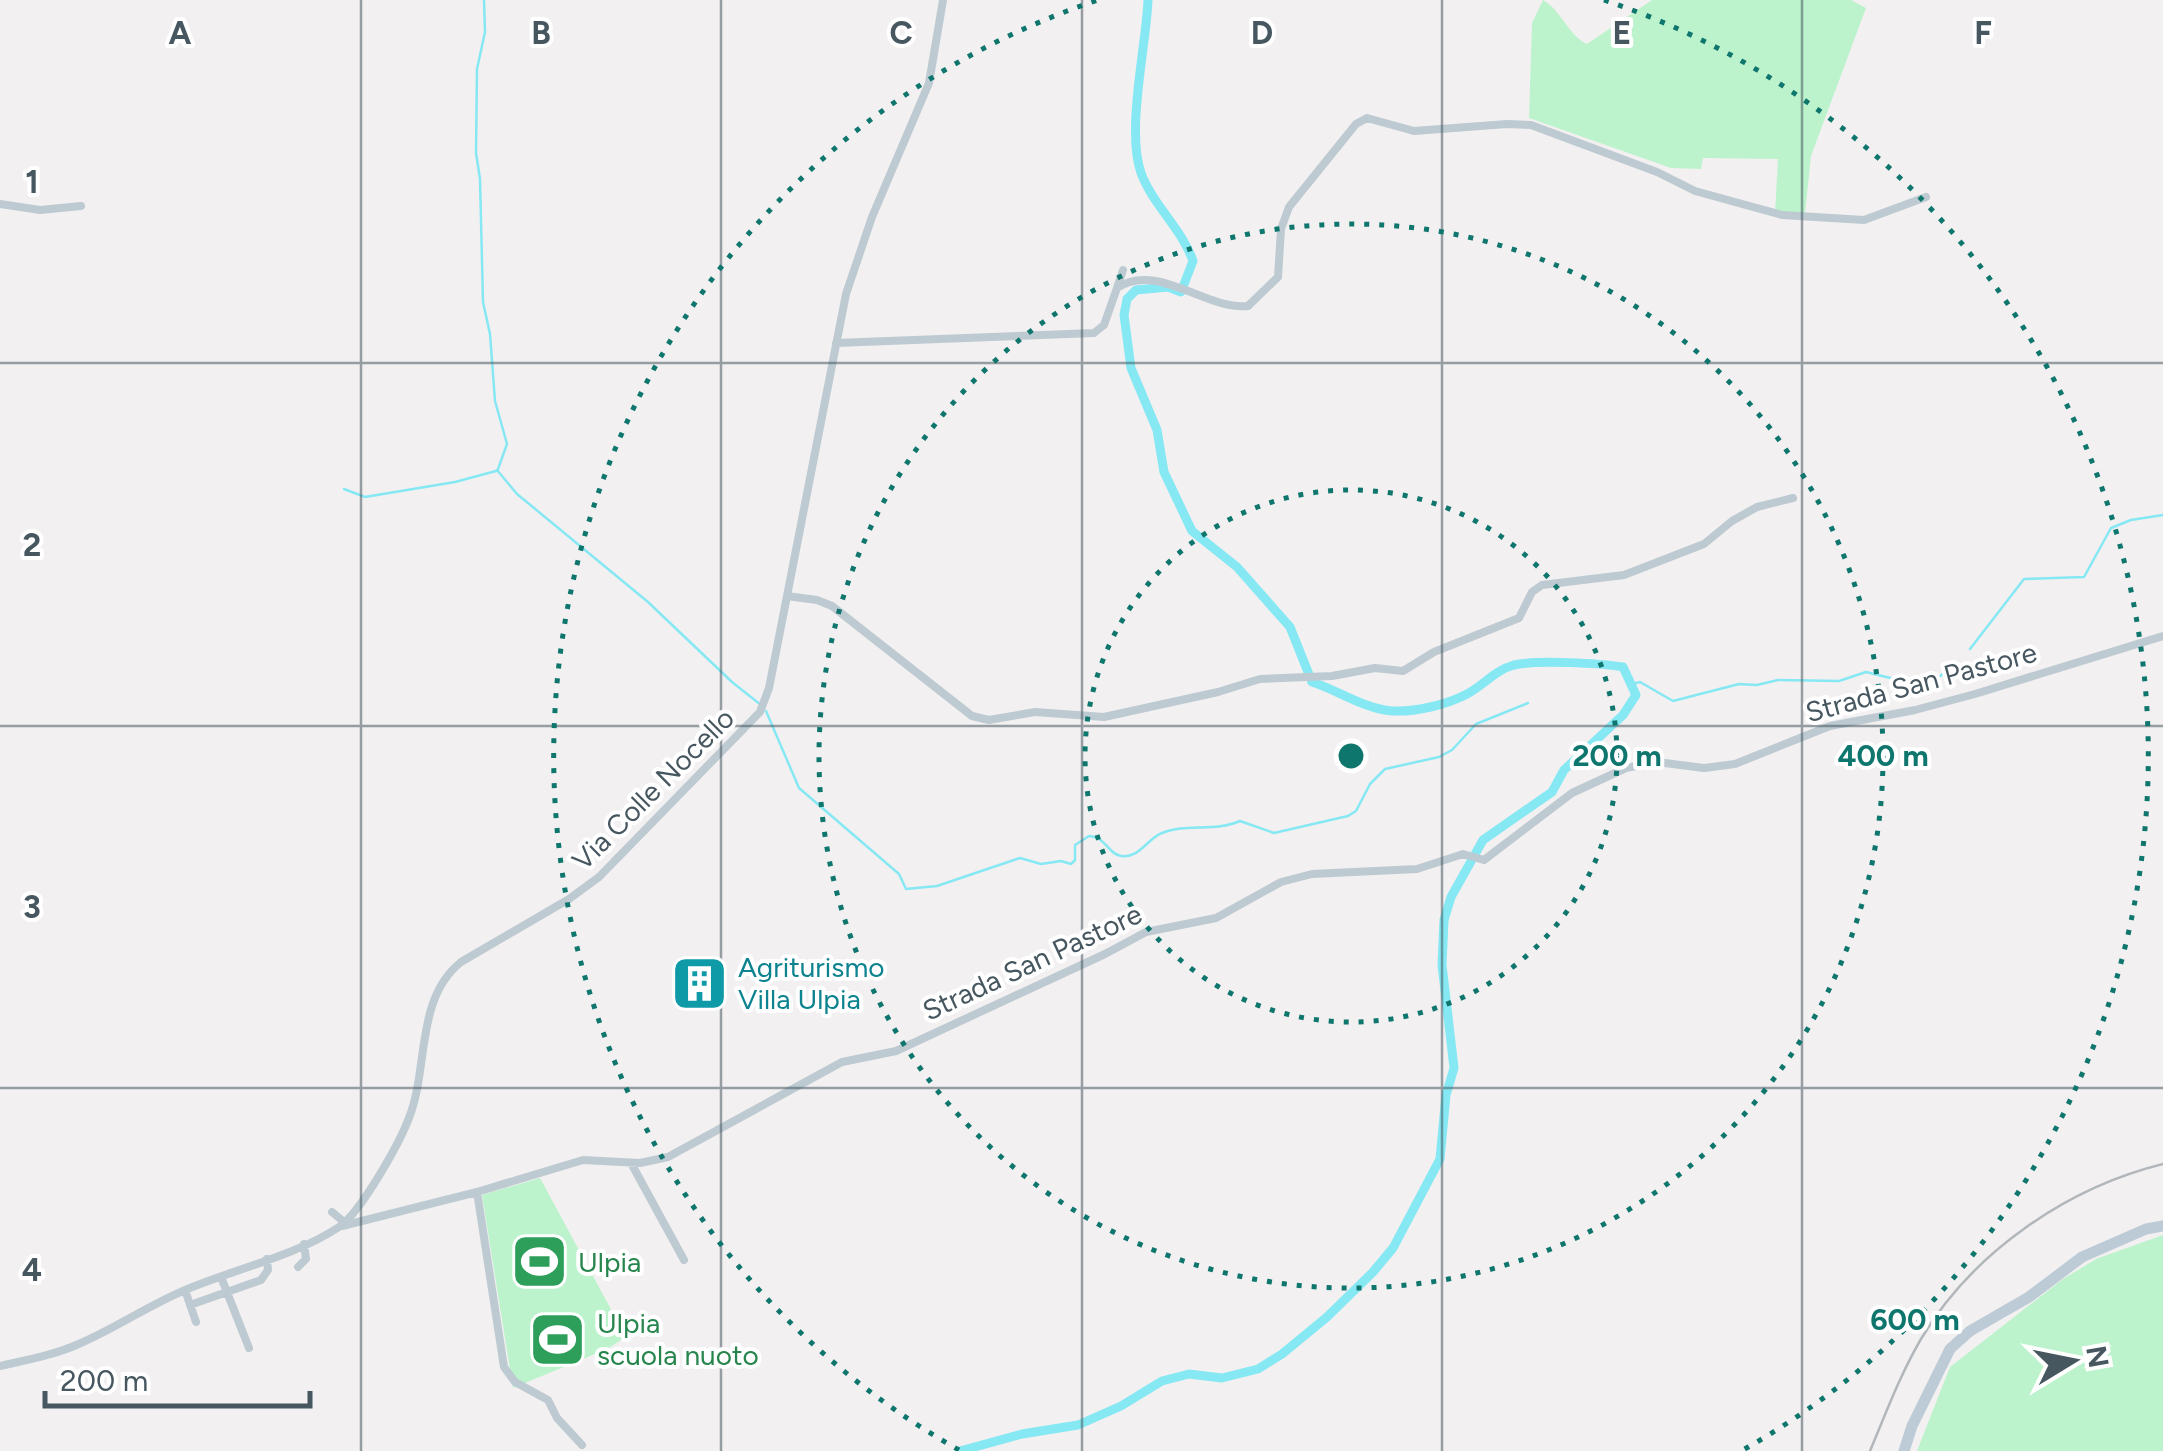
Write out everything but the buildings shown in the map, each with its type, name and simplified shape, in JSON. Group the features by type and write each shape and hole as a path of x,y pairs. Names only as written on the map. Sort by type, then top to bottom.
{"main road":[{"path":"1904,1451 1950,1349 1970,1331 2030,1298 2082,1256 2146,1229 2163,1226"}],"street":[{"name":"Via Colle Nocello","path":"343,1224 392,1151 410,1115 433,1003 444,978 461,962 599,877 754,720 765,702 836,343 857,258 929,83 943,0"},
{"path":"1117,288 1128,282 1140,282 1172,286 1237,306 1256,301 1279,275 1281,229 1291,204 1353,127 1367,118 1414,131 1531,126 1657,172 1695,191 1782,215 1864,220 1926,197"},
{"path":"0,204 40,210 81,206"},
{"path":"836,343 1094,332 1104,325 1123,270"},
{"path":"788,596 832,606 960,709 986,720 1040,712 1088,718 1112,716 1260,679 1374,668 1405,670 1438,650 1519,618 1532,592 1542,585 1628,574 1704,544 1750,510 1793,498"},
{"name":"Strada San Pastore","path":"343,1224 477,1192 590,1158 631,1162 672,1156 842,1062 896,1051 1152,929 1215,918 1271,886 1297,877 1412,870 1466,854 1481,860 1572,793 1626,768 1657,762 1704,768 1735,764 1830,726 1975,694 2163,636"},
{"path":"631,1162 684,1260"},
{"path":"477,1192 504,1368 515,1382 548,1400 557,1418 582,1445"},
{"path":"0,1366 77,1345 186,1290 304,1244 343,1224 332,1212"},
{"path":"298,1267 306,1258 304,1244"},
{"path":"190,1306 264,1278 267,1259"},
{"path":"221,1277 249,1348"},
{"path":"186,1290 196,1322"}],"green space":[{"path":"1543,0 1587,44 1652,0 1851,0 1866,8 1811,156 1805,214 1775,213 1778,159 1703,158 1701,169 1671,168 1529,118 1532,23"},
{"name":"Ulpia","path":"540,1178 626,1337 607,1349 513,1388 482,1195"},
{"path":"2163,1235 2163,1451 1917,1451 1950,1367 2063,1279 2096,1259"}],"waterway":[{"path":"484,0 485,32 477,69 476,153 483,302 490,334 495,401 507,444 498,469"},
{"path":"960,1451 1022,1434 1078,1425 1121,1406 1162,1381 1189,1374 1222,1378 1258,1369 1327,1317 1373,1272 1393,1248 1440,1159 1446,1095 1454,1068 1442,965 1444,920 1451,897 1483,840 1552,792 1564,770 1623,715 1636,695 1623,667 1537,663 1507,667 1467,694 1431,707 1392,711 1361,703 1312,682 1290,627 1237,567 1192,531 1164,472 1157,430 1131,368 1124,315 1127,299 1136,290 1168,287 1181,292 1193,261 1146,185 1137,155 1136,112 1148,0"},
{"path":"497,470 517,494 648,602 761,705"},
{"path":"344,489 365,497 496,471"},
{"path":"1970,649 2024,579 2084,577 2111,528 2163,515"},
{"path":"1632,684 1640,682 1673,701 1739,684 1839,681 1866,672 1927,687 1957,662"},
{"path":"766,711 799,788 899,874 906,889 937,886 1020,858 1041,864 1071,864 1075,860 1075,845 1089,836 1099,839 1117,855 1127,856 1157,836 1181,828 1240,821 1274,833 1348,816 1356,811 1370,784 1385,769 1439,757 1452,750 1476,724 1528,703"}],"railway":[{"path":"1870,1451 1921,1339 1942,1308 1994,1252 2057,1207 2091,1189 2163,1164"}],"place":[{"name":"Agriturismo Villa Ulpia","path":"699,983"},
{"name":"Ulpia","path":"539,1262"},
{"name":"Ulpia scuola nuoto","path":"558,1339"}]}
